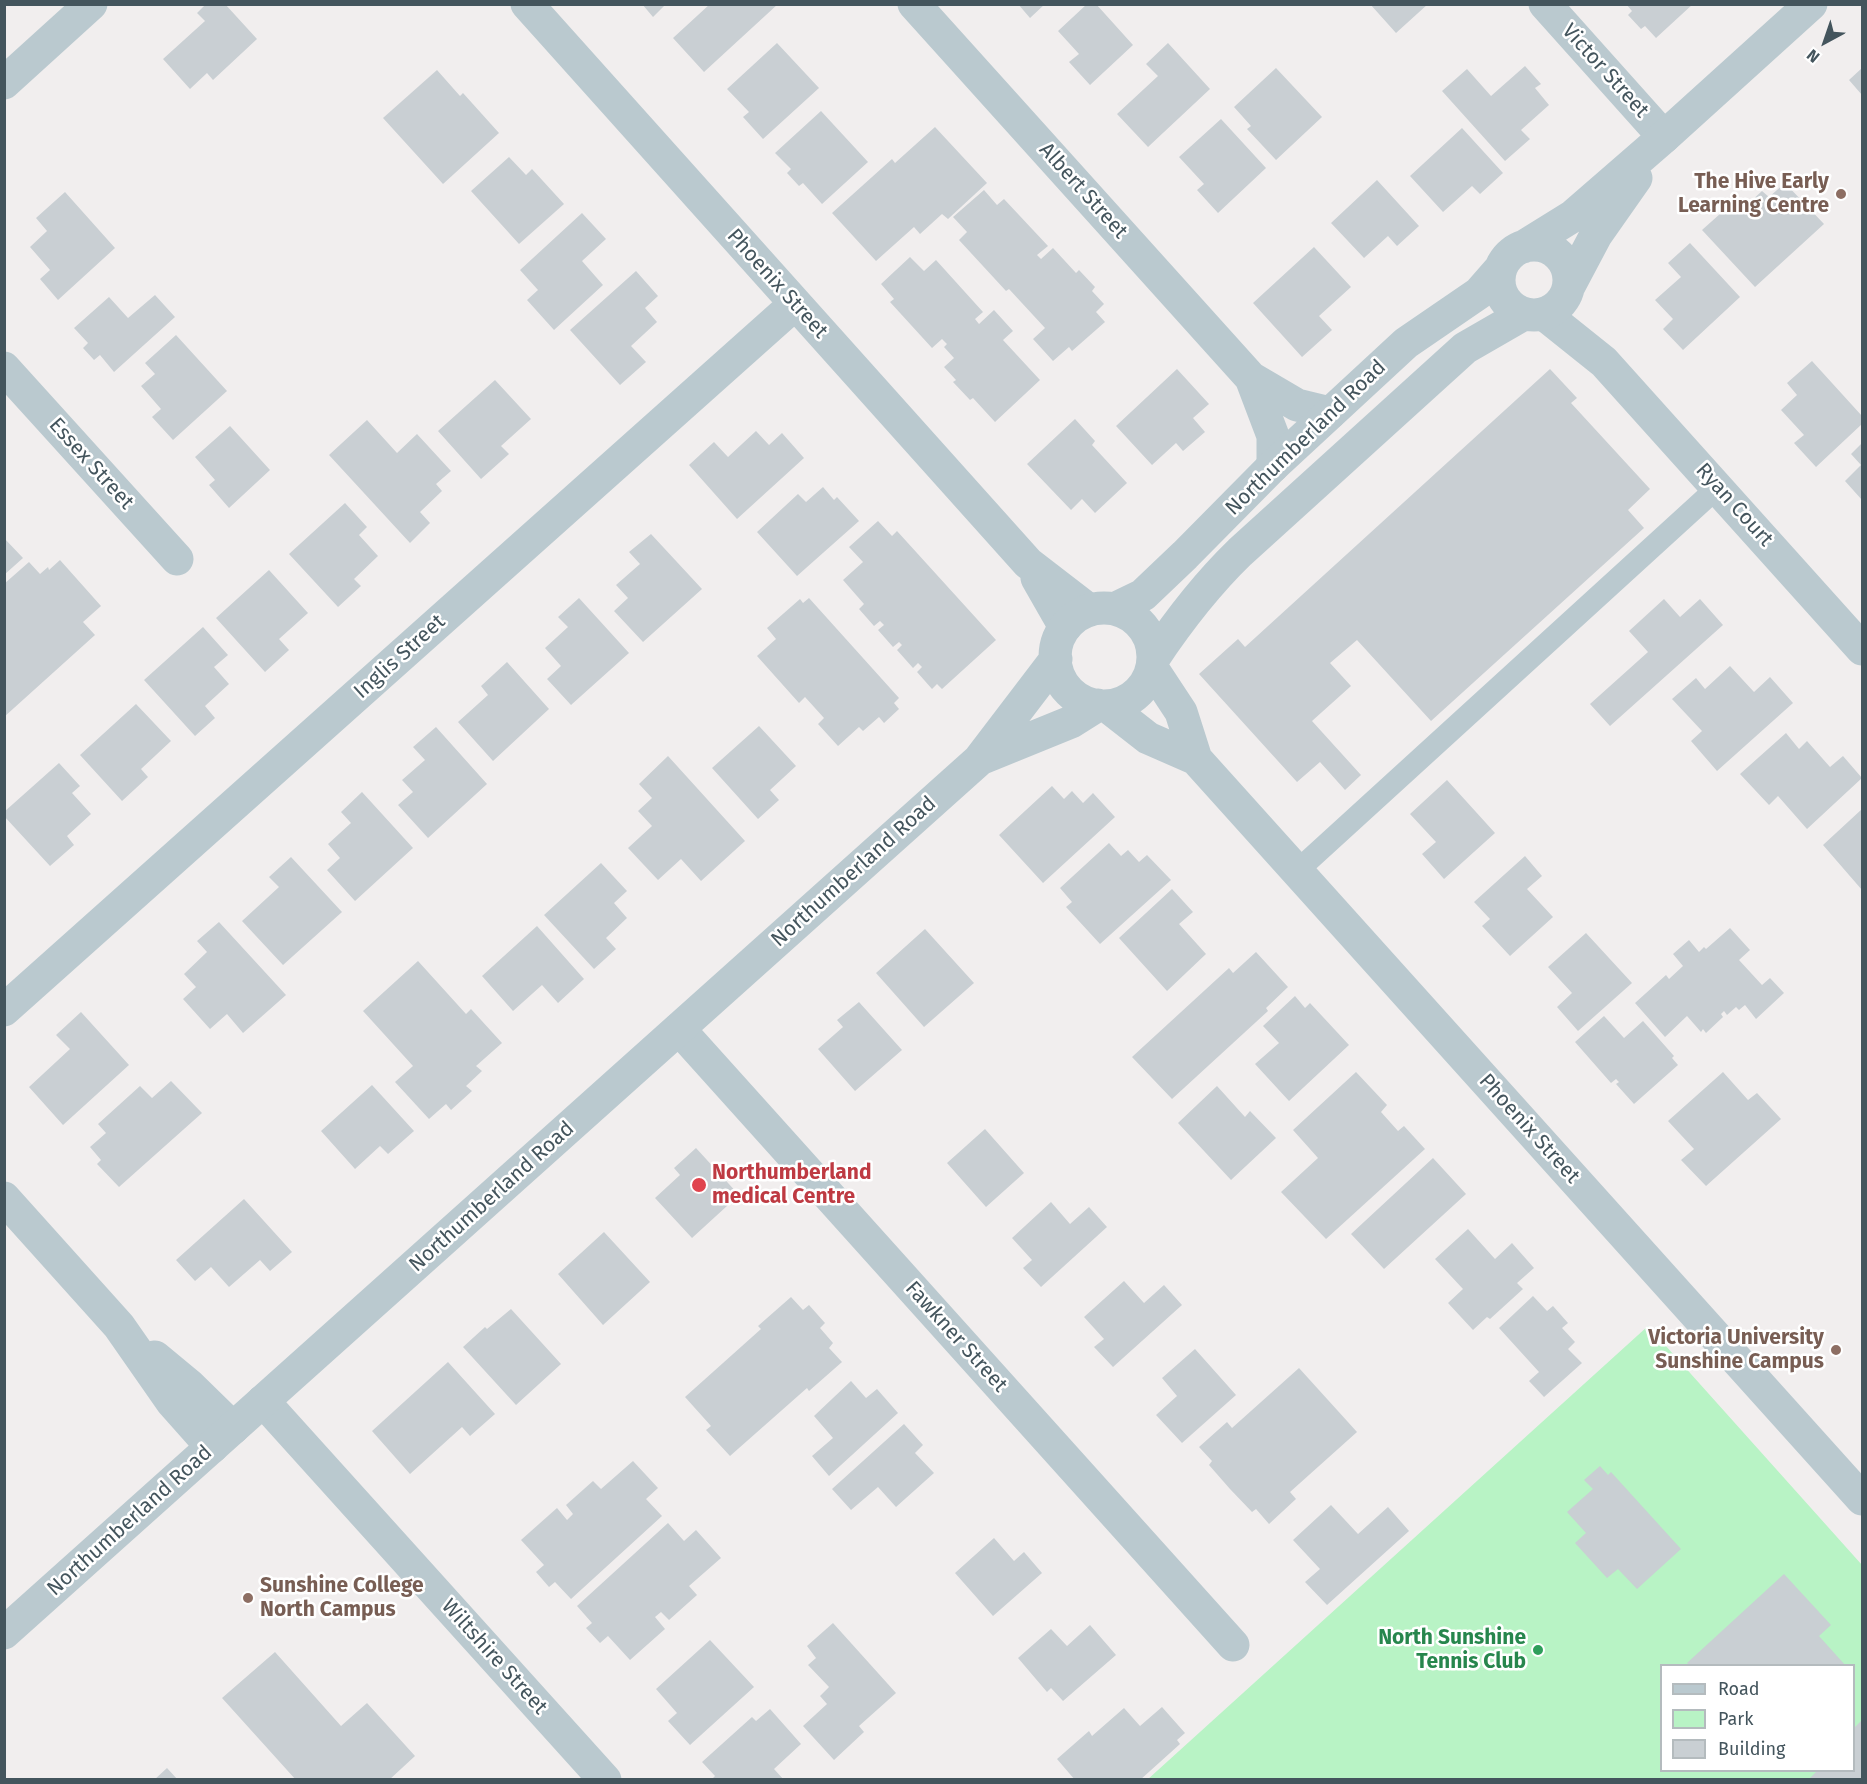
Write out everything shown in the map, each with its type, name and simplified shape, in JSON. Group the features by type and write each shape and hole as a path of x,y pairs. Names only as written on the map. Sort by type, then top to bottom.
{"street":[{"path":"4,82 91,4"},
{"name":"Phoenix Street","path":"526,4 1028,563 1090,616"},
{"name":"Albert Street","path":"914,4 1251,378 1297,405 1330,413"},
{"name":"Victor Street","path":"1545,4 1664,137"},
{"name":"Northumberland Road","path":"1090,616 1143,595 1273,466 1406,343 1479,293 1511,258 1573,216 1811,4"},
{"name":"Northumberland Road","path":"1153,664 1172,631 1223,568 1240,552 1465,348 1550,303 1664,137"},
{"path":"1537,245 1550,249 1562,259 1568,272 1550,303 1514,309 1505,301 1500,291 1499,280 1511,258 1537,245"},
{"name":"Ryan Court","path":"1550,303 1863,649"},
{"name":"Inglis Street","path":"4,1010 795,304"},
{"name":"Essex Street","path":"4,368 177,559"},
{"name":"Albert Street","path":"1251,378 1273,436 1273,466"},
{"path":"1090,616 1135,619 1149,637 1153,664 1148,680 1131,698 1120,704 1103,706 1088,703 1068,690 1057,671 1059,637 1090,616"},
{"name":"Northumberland Road","path":"4,1633 979,760 1056,659"},
{"name":"Phoenix Street","path":"1153,664 1181,712 1196,759"},
{"name":"Phoenix Street","path":"1103,706 1148,738 1196,759 1863,1499"},
{"name":"Northumberland Road","path":"979,760 1071,722 1103,706"},
{"name":"Fawkner Street","path":"679,1029 1233,1645"},
{"path":"4,1198 120,1326 172,1402 222,1438"},
{"name":"Wiltshire Street","path":"263,1401 604,1779"}],"lane":[{"path":"1297,871 1718,487"}],"green space":[{"path":"1648,1326 1862,1565 1862,1779 1147,1780"}],"building":[{"path":"206,4 225,4 257,39 213,80 207,73 190,89 163,59 205,21 197,13"},
{"path":"642,4 666,4 653,17"},
{"path":"710,4 778,4 704,72 673,38"},
{"path":"1018,4 1045,4 1030,18"},
{"path":"1087,4 1096,4 1133,45 1090,85 1069,62 1079,54 1058,31"},
{"path":"1370,4 1428,4 1396,33"},
{"path":"1626,4 1693,4 1656,38 1645,26 1641,29 1628,15 1632,11"},
{"path":"777,43 819,88 763,139 743,117 749,112 727,89"},
{"path":"1168,43 1210,89 1148,147 1117,114 1158,76 1146,64"},
{"path":"1525,66 1541,84 1535,88 1549,105 1521,130 1530,139 1505,161 1442,91 1467,69 1491,96"},
{"path":"1276,68 1322,117 1276,160 1247,129 1251,126 1234,107"},
{"path":"1862,68 1862,95 1849,80"},
{"path":"437,70 460,96 463,93 499,133 443,184 383,118"},
{"path":"821,111 868,162 822,204 803,183 799,186 787,173 791,169 775,153"},
{"path":"1221,119 1266,168 1218,213 1197,190 1204,184 1179,157"},
{"path":"935,127 987,183 948,219 942,214 920,234 914,227 876,261 832,213 892,159 895,163"},
{"path":"1462,128 1503,173 1480,194 1472,186 1443,212 1410,176"},
{"path":"509,157 526,175 532,169 564,204 519,244 471,191"},
{"path":"1377,180 1419,226 1397,246 1388,236 1364,258 1331,223"},
{"path":"1785,183 1824,224 1755,287 1702,230 1730,205 1737,214 1762,191 1769,197"},
{"path":"984,190 997,205 1004,199 1048,246 1037,255 1041,259 1053,248 1076,273 1079,270 1095,287 1092,291 1104,304 1096,312 1105,322 1072,351 1069,347 1053,361 1033,339 1045,328 1009,289 1006,291 959,240 967,232 953,217"},
{"path":"65,192 115,248 58,300 40,279 50,270 30,247 47,231 36,218"},
{"path":"582,213 606,239 582,261 603,285 554,330 527,300 538,290 520,270"},
{"path":"1690,243 1740,297 1683,350 1663,329 1673,319 1655,300 1681,277 1668,263"},
{"path":"1314,247 1351,287 1319,316 1332,330 1302,357 1253,303"},
{"path":"910,257 924,271 936,260 983,312 975,319 979,324 994,310 1013,331 1003,340 1040,380 995,422 973,398 970,400 953,382 956,380 944,367 954,358 944,347 947,344 942,339 932,348 890,302 894,299 881,284"},
{"path":"636,271 658,296 645,308 657,322 631,346 646,362 620,385 570,330"},
{"path":"155,295 175,317 114,372 100,355 94,360 83,348 88,343 74,328 109,297 128,318"},
{"path":"176,335 227,391 173,440 152,417 161,409 141,386 155,374 145,363"},
{"path":"1812,361 1862,416 1862,424 1816,467 1794,443 1804,435 1781,410 1797,395 1787,383"},
{"path":"1177,369 1209,404 1193,418 1205,432 1183,451 1176,443 1152,465 1116,426"},
{"path":"1550,369 1577,398 1571,403 1650,489 1628,510 1644,528 1431,721 1357,640 1330,663 1351,686 1312,721 1361,775 1345,790 1320,762 1297,782 1199,674 1238,639 1245,647"},
{"path":"495,380 531,419 501,446 509,454 481,479 438,431"},
{"path":"1075,419 1095,441 1092,445 1127,483 1095,513 1082,499 1071,510 1027,464"},
{"path":"367,420 397,453 417,434 451,471 436,484 442,491 420,512 430,523 410,543 329,455"},
{"path":"230,426 270,470 229,508 209,485 215,480 195,457"},
{"path":"756,431 769,445 782,433 804,458 737,519 689,465 714,442 728,457"},
{"path":"1862,443 1862,500 1845,481 1861,465 1851,454"},
{"path":"823,487 834,500 837,497 859,521 797,576 757,532 798,494 806,502"},
{"path":"345,503 367,527 359,535 378,556 354,579 361,586 338,607 289,554"},
{"path":"878,521 892,536 897,531 996,640 942,689 937,684 932,689 917,672 922,667 918,663 913,668 897,650 902,645 899,642 893,647 878,630 884,625 880,621 874,626 859,609 864,604 843,580 863,562 849,547"},
{"path":"651,534 702,589 643,642 614,611 628,598 616,585 640,564 629,552"},
{"path":"4,538 23,558 4,575"},
{"path":"60,560 101,606 83,622 95,635 4,717 4,584 29,562 40,574 48,567 49,570"},
{"path":"269,570 308,613 279,639 289,650 265,672 216,618"},
{"path":"579,598 629,653 571,705 547,679 561,666 545,648 568,627 558,617"},
{"path":"809,598 899,698 894,703 899,709 884,723 879,717 863,731 859,727 838,746 818,724 824,718 805,697 799,703 757,656 776,639 767,628 800,599 803,603"},
{"path":"1664,599 1680,617 1700,599 1723,625 1610,726 1590,704 1648,652 1629,631"},
{"path":"203,627 228,655 214,667 229,684 205,706 215,718 195,736 144,680"},
{"path":"507,662 549,709 493,761 458,722 488,695 481,686"},
{"path":"1730,666 1754,692 1770,677 1793,703 1717,771 1691,741 1702,731 1672,699 1696,678 1705,689"},
{"path":"136,704 171,741 141,769 148,777 122,801 80,755"},
{"path":"759,726 796,766 770,790 779,800 758,819 712,768"},
{"path":"436,727 487,784 428,838 398,805 413,792 402,780 425,760 413,747"},
{"path":"1786,733 1799,749 1807,741 1830,767 1843,756 1862,778 1807,829 1778,796 1769,805 1740,774"},
{"path":"668,756 745,841 701,881 681,859 658,880 628,848 652,826 638,811 652,798 639,784"},
{"path":"59,763 80,786 72,793 91,814 67,836 74,845 50,866 4,816 4,812"},
{"path":"1447,780 1495,833 1444,879 1422,854 1436,842 1410,814"},
{"path":"1052,786 1064,799 1072,791 1083,803 1093,793 1115,817 1043,883 999,835"},
{"path":"362,792 413,848 355,901 327,870 340,858 328,844 351,823 341,812"},
{"path":"1862,809 1862,890 1823,845"},
{"path":"1109,843 1121,856 1128,850 1139,862 1147,855 1171,880 1100,944 1066,907 1072,902 1060,888"},
{"path":"1525,856 1542,876 1527,889 1553,917 1510,956 1482,926 1490,919 1474,902"},
{"path":"291,857 342,912 283,965 242,921 279,887 269,877"},
{"path":"601,863 627,891 614,903 627,918 606,938 616,949 594,969 544,915"},
{"path":"1172,889 1193,912 1179,924 1206,954 1167,991 1119,938"},
{"path":"219,922 286,995 243,1033 227,1014 210,1029 183,999 196,987 184,974 207,952 197,941"},
{"path":"537,926 584,979 558,1003 542,985 513,1011 482,976"},
{"path":"1730,928 1750,950 1739,960 1762,985 1770,978 1784,993 1756,1019 1745,1005 1739,1010 1736,1007 1727,1015 1724,1011 1721,1014 1723,1017 1706,1033 1703,1029 1701,1032 1687,1016 1665,1037 1635,1003 1666,975 1669,979 1683,966 1673,954 1689,940 1699,952 1704,947 1706,949"},
{"path":"925,929 974,983 924,1027 876,973"},
{"path":"1586,933 1632,983 1578,1031 1557,1007 1572,993 1548,967"},
{"path":"1256,952 1288,987 1266,1008 1268,1011 1172,1099 1132,1057 1229,968 1233,973"},
{"path":"418,961 466,1014 471,1009 502,1043 476,1066 482,1071 466,1086 472,1091 451,1110 446,1104 429,1119 395,1082 413,1066 363,1011"},
{"path":"1295,996 1305,1008 1310,1003 1349,1045 1289,1101 1255,1064 1279,1043 1263,1026"},
{"path":"859,1002 902,1050 855,1091 818,1049 843,1027 837,1020"},
{"path":"81,1012 129,1065 63,1125 29,1087 70,1049 56,1035"},
{"path":"1604,1016 1624,1038 1643,1021 1674,1056 1672,1058 1678,1065 1634,1104 1616,1084 1619,1082 1616,1079 1611,1083 1575,1042"},
{"path":"1356,1072 1387,1105 1381,1112 1398,1131 1404,1126 1425,1149 1326,1239 1281,1192 1318,1158 1293,1130"},
{"path":"1723,1072 1748,1100 1757,1093 1781,1119 1706,1186 1681,1160 1694,1149 1668,1121"},
{"path":"171,1081 202,1113 119,1187 97,1164 101,1160 90,1147 106,1133 98,1124 140,1086 152,1098"},
{"path":"372,1085 414,1131 388,1154 380,1146 355,1169 321,1131"},
{"path":"1217,1086 1245,1117 1250,1111 1276,1138 1231,1180 1178,1123"},
{"path":"985,1129 1024,1173 986,1207 947,1163"},
{"name":"Northumberland medical Centre","path":"696,1148 739,1195 692,1238 655,1198 680,1175 674,1168"},
{"path":"1433,1158 1466,1194 1384,1269 1351,1234"},
{"path":"244,1199 292,1252 270,1271 260,1260 229,1287 211,1267 195,1281 176,1260"},
{"path":"1051,1202 1070,1224 1089,1207 1107,1227 1041,1287 1023,1268 1032,1260 1012,1238"},
{"path":"1468,1229 1495,1259 1512,1243 1534,1268 1517,1283 1523,1289 1490,1319 1487,1317 1473,1330 1448,1303 1463,1289 1435,1259"},
{"path":"604,1232 650,1282 603,1325 558,1274"},
{"path":"1124,1281 1144,1303 1164,1285 1182,1305 1113,1367 1094,1347 1104,1339 1084,1317"},
{"path":"1533,1296 1547,1311 1553,1306 1568,1323 1562,1328 1575,1342 1568,1349 1582,1363 1544,1397 1529,1381 1539,1372 1499,1328"},
{"path":"791,1297 803,1310 809,1305 825,1323 820,1328 833,1343 829,1348 842,1362 809,1391 807,1388 730,1456 706,1430 711,1426 685,1397 761,1329 758,1326"},
{"path":"511,1309 561,1364 516,1405 463,1347 485,1327 487,1329"},
{"path":"1195,1349 1236,1395 1182,1443 1156,1415 1177,1396 1162,1378"},
{"path":"448,1362 495,1414 470,1436 462,1427 410,1474 372,1431"},
{"path":"1299,1368 1357,1432 1290,1492 1296,1499 1269,1524 1256,1509 1252,1512 1230,1489 1209,1465 1212,1461 1199,1447 1227,1422 1232,1428"},
{"path":"851,1381 866,1398 877,1389 898,1413 829,1476 812,1456 833,1438 814,1416"},
{"path":"904,1424 923,1445 915,1453 934,1473 896,1507 878,1487 851,1510 832,1489"},
{"path":"633,1461 658,1488 646,1499 662,1516 571,1599 555,1582 549,1587 536,1572 544,1565 521,1540 557,1508 567,1520 573,1514 566,1505 593,1481 601,1489"},
{"path":"1600,1466 1608,1475 1611,1472 1681,1549 1637,1589 1618,1569 1607,1578 1575,1543 1586,1533 1567,1512 1593,1489 1584,1480"},
{"path":"1331,1505 1358,1534 1388,1507 1409,1531 1327,1605 1305,1582 1320,1569 1293,1540"},
{"path":"668,1523 684,1541 696,1530 721,1558 689,1586 697,1595 669,1620 661,1612 655,1617 665,1629 630,1660 608,1636 600,1643 586,1628 592,1623 577,1606"},
{"path":"994,1538 1014,1561 1024,1552 1042,1573 993,1616 955,1573"},
{"path":"1784,1574 1831,1625 1819,1636 1844,1664 1688,1664"},
{"path":"833,1623 896,1693 859,1726 864,1732 834,1760 803,1726 827,1704 820,1696 829,1687 808,1665 816,1658 807,1646"},
{"path":"1090,1625 1116,1655 1063,1701 1051,1688 1047,1692 1018,1658 1051,1629 1067,1646"},
{"path":"710,1640 754,1687 690,1745 668,1721 677,1713 656,1689"},
{"path":"275,1652 341,1726 367,1703 415,1756 389,1780 296,1780 222,1698"},
{"path":"1162,1707 1185,1733 1177,1740 1180,1744 1140,1780 1075,1780 1057,1759 1089,1731 1092,1736 1124,1708 1140,1726"},
{"path":"770,1709 801,1744 774,1769 784,1780 711,1780 715,1776 702,1762 752,1717 756,1721"},
{"path":"1862,1720 1862,1780 1808,1780 1816,1772 1855,1772 1855,1727"},
{"path":"167,1768 178,1780 154,1780"}],"place":[{"name":"The Hive Early Learning Centre","path":"1841,194"},
{"name":"Northumberland medical Centre","path":"699,1185"},
{"name":"Victoria University Sunshine Campus","path":"1836,1350"},
{"name":"Sunshine College North Campus","path":"248,1598"},
{"name":"North Sunshine Tennis Club","path":"1538,1650"}]}
